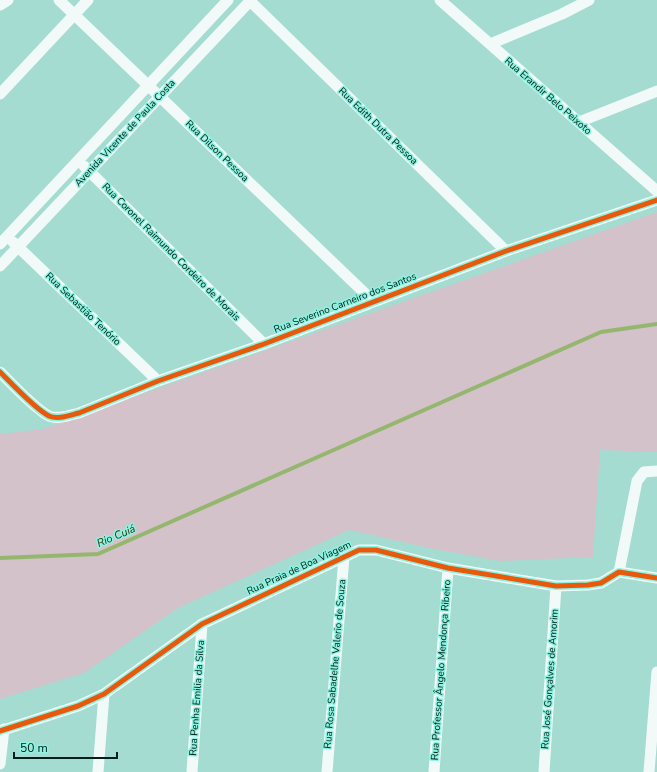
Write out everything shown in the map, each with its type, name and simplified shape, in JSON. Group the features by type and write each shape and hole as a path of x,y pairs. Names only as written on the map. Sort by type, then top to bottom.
{"street":[{"path":"0,6 8,0"},
{"name":"Rua Dilson Pessoa","path":"59,0 374,302"},
{"path":"0,94 88,0"},
{"name":"Avenida Vicente de Paula Costa","path":"4,240 228,0"},
{"name":"Avenida Vicente de Paula Costa","path":"0,266 250,0"},
{"name":"Rua Edith Dutra Pessoa","path":"250,0 506,251"},
{"name":"Rua Erandir Belo Peixoto","path":"440,0 657,191"},
{"path":"490,44 562,14 589,0"},
{"path":"579,122 657,91"},
{"name":"Rua Coronel Raimundo Cordeiro de Morais","path":"78,160 264,344"},
{"name":"Rua Severino Carneiro dos Santos","path":"0,372 40,410 49,416 66,417 158,381 264,344 506,251 657,200"},
{"name":"Rua Sebastião Tenório","path":"4,240 18,246 158,381"},
{"path":"657,471 644,472 637,482 619,572 657,578"},
{"name":"Rua Praia de Boa Viagem","path":"2,730 78,706 104,694 202,624 359,550 376,550 448,568 556,586 602,583 619,572"},
{"name":"Rua Rosa Sabadelhe Valerio de Souza","path":"326,772 344,557"},
{"name":"Rua Professor Ângelo Mendonça Ribeiro","path":"434,772 448,568"},
{"name":"Rua José Gonçalves de Amorim","path":"544,772 556,586"},
{"name":"Rua Penha Emilia da Silva","path":"192,772 202,624"},
{"path":"648,772 657,672"},
{"path":"98,772 104,694"},
{"path":"0,764 2,730"}],"shaded area":[{"path":"657,212 657,452 600,450 593,557 500,561 434,549 349,530 178,608 84,673 0,699 0,434 43,429"}],"waterway":[{"name":"Rio Cuiá","path":"0,558 98,554 601,332 657,324"}],"cycle path":[{"path":"0,372 44,413 53,417 68,416 158,381 264,344 506,251 657,200"},
{"path":"0,731 78,706 104,694 202,624 359,550 376,550 448,568 556,586 601,583 619,572 657,578"}]}
